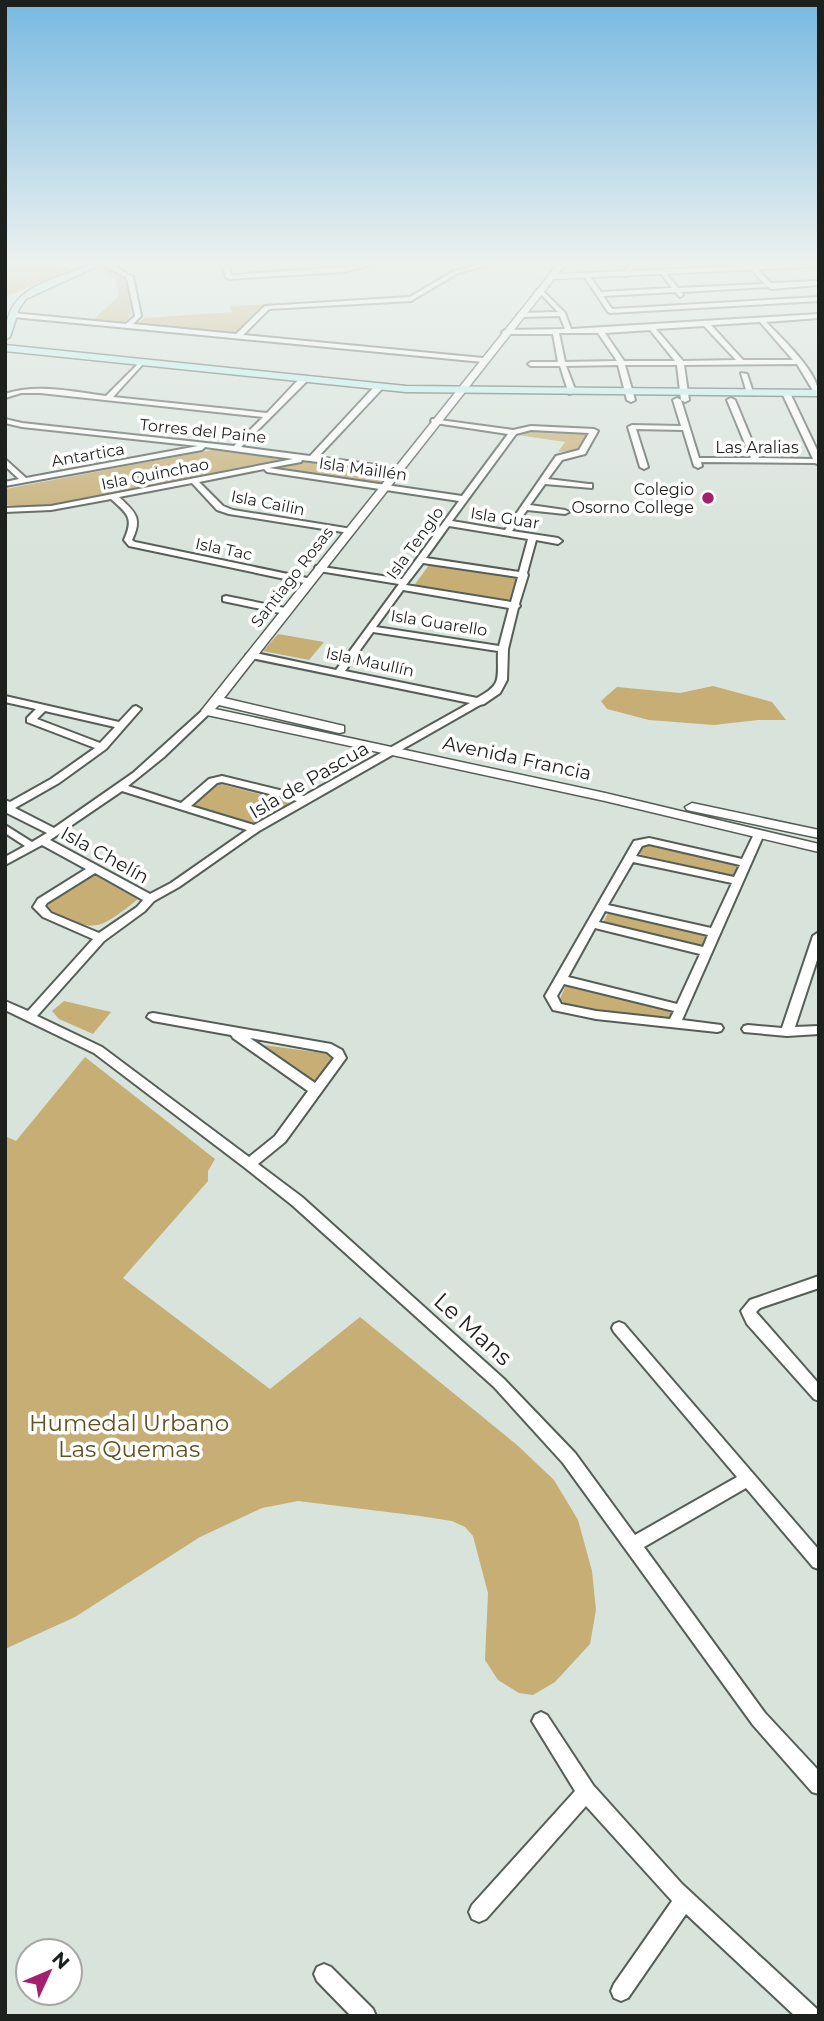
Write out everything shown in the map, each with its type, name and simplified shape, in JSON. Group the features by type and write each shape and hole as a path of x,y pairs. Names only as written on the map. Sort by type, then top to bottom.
{"main road":[{"path":"49,359 376,391 455,395 630,396"},
{"path":"89,359 138,366"},
{"path":"455,395 572,392 732,400 819,394"},
{"path":"682,398 751,393 819,401"}],"street":[{"path":"476,359 483,360"},
{"path":"561,359 572,392"},
{"path":"619,359 630,396"},
{"path":"644,467 632,426 686,428 678,359"},
{"path":"797,359 819,394"},
{"name":"Santiago Rosas","path":"5,862 38,844 122,788 163,753 211,705 483,360"},
{"path":"531,363 799,362"},
{"path":"107,399 138,366"},
{"path":"743,374 751,393"},
{"path":"236,448 300,383"},
{"path":"5,396 34,391 268,415"},
{"path":"311,458 376,391"},
{"path":"788,397 818,462"},
{"path":"732,400 756,461"},
{"name":"Torres del Paine","path":"5,421 26,426 236,448 397,470"},
{"path":"435,421 513,432 531,428 592,430 593,436 582,452 560,457 507,533"},
{"name":"Las Aralias","path":"686,428 697,464 818,462"},
{"name":"Isla Tenglo","path":"340,671 513,432"},
{"name":"Antartica","path":"5,485 216,446"},
{"name":"Isla Quinchao","path":"5,510 51,508 311,458"},
{"path":"5,461 25,481"},
{"name":"Isla Maillén","path":"257,468 464,499"},
{"name":"Isla Cailin","path":"193,480 220,508 232,512 349,531"},
{"path":"544,481 589,486"},
{"path":"113,496 135,519 135,528 128,540 132,544"},
{"path":"525,507 565,512"},
{"name":"Isla Guar","path":"447,523 558,541"},
{"name":"Isla de Pascua","path":"30,1016 100,938 141,909 150,899 175,885 255,829 481,702 500,687 503,649 532,538"},
{"name":"Isla Tac","path":"132,544 309,581"},
{"path":"420,560 524,575"},
{"path":"319,568 516,606"},
{"path":"226,599 285,611"},
{"name":"Isla Guarello","path":"371,629 503,649"},
{"name":"Isla Maullín","path":"251,655 340,671 481,702"},
{"path":"5,699 119,725"},
{"name":"Avenida Francia","path":"211,705 407,744 493,768"},
{"name":"Avenida Francia","path":"211,705 394,751 493,768 736,822 819,834"},
{"path":"44,708 30,720 102,747"},
{"path":"6,807 55,781 102,747 136,709"},
{"path":"183,807 213,781 222,779 306,800"},
{"path":"122,788 255,829"},
{"path":"6,807 55,833"},
{"name":"Avenida Francia","path":"736,822 759,834 819,848"},
{"name":"Isla Chelín","path":"5,828 94,869 150,899"},
{"path":"676,1022 759,834"},
{"path":"717,1028 676,1022 590,1016 557,1007 551,996 638,843 649,841 747,863"},
{"path":"630,858 739,881"},
{"path":"94,869 42,901 38,907 47,915 100,938"},
{"path":"602,907 716,933"},
{"path":"592,924 707,952"},
{"path":"787,1032 813,969 819,936"},
{"path":"561,979 682,1009"},
{"name":"Le Mans","path":"5,1005 107,1056 249,1164 297,1201 499,1384 569,1458 759,1719 819,1785"},
{"path":"153,1017 331,1048 338,1053 340,1058 281,1139 249,1164"},
{"path":"748,1029 787,1032 819,1030"},
{"path":"233,1032 317,1091"},
{"path":"819,1282 755,1304 748,1311 751,1321 819,1395"},
{"path":"619,1328 819,1562"},
{"path":"633,1545 748,1479"},
{"path":"541,1721 586,1792 684,1900 810,2016"},
{"path":"479,1912 586,1792"},
{"path":"621,1991 684,1900"},
{"path":"324,1974 366,2016"}],"green space":[{"path":"529,430 583,431 589,435 577,450 558,452 565,442 518,435"},
{"path":"217,449 290,458 40,507 5,505 5,489"},
{"path":"308,460 395,473 384,485 272,468"},
{"path":"429,565 517,578 510,601 413,587"},
{"path":"278,634 324,642 309,660 263,651"},
{"path":"713,686 772,702 786,720 714,725 649,720 607,709 601,701 617,687 680,693"},
{"path":"220,784 294,803 255,825 242,826 191,808 189,805 211,785"},
{"path":"644,844 738,865 733,876 638,854"},
{"path":"90,876 96,876 138,899 106,922 91,926 74,923 45,906 49,899"},
{"path":"609,911 707,935 702,947 603,923"},
{"path":"566,985 675,1011 670,1017 611,1015 581,1010 560,999"},
{"path":"64,1001 111,1012 93,1034 59,1019 52,1011"},
{"path":"256,1044 330,1054 333,1061 316,1086"},
{"name":"Humedal Urbano Las Quemas","path":"85,1057 215,1159 208,1171 208,1181 123,1278 270,1389 360,1317 517,1445 554,1480 578,1520 592,1571 596,1610 590,1644 555,1682 533,1695 519,1693 498,1680 485,1660 488,1593 473,1536 465,1527 452,1521 420,1516 298,1501 262,1508 200,1537 75,1617 5,1649 5,1136 16,1141"}],"place":[{"name":"Colegio Osorno College","path":"708,498"}]}
